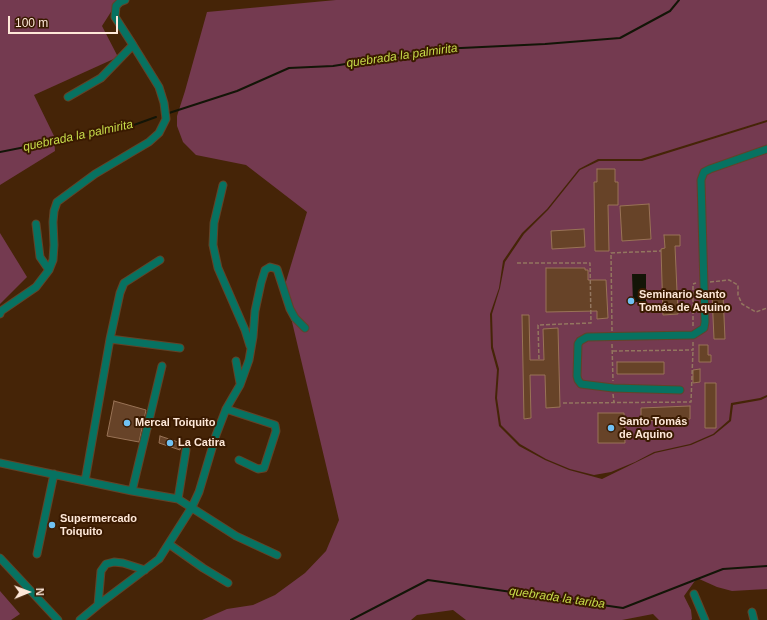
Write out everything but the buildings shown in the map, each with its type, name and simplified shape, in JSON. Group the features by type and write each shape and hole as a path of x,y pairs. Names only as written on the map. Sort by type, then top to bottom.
{"street":[{"path":"0,314 6,308 36,287 49,270 53,260 53,222 57,202 95,174 149,142 159,133 166,119 164,103 159,87 114,17 116,6 125,0"},
{"path":"68,97 101,78 133,45"},
{"path":"680,390 613,388 585,385 579,382 577,376 577,347 580,341 587,337 693,335 704,328 701,180 704,172 710,169 767,149"},
{"path":"223,185 214,223 213,245 218,268 246,330 251,348"},
{"path":"36,224 40,257 49,270"},
{"path":"86,481 110,339 120,293 124,283 160,260"},
{"path":"80,620 159,559 200,492 216,435 226,409 240,385 249,360 255,311 265,270 270,267 277,269 290,309 295,318 305,328"},
{"path":"110,339 180,348"},
{"path":"236,361 240,385"},
{"path":"132,491 162,366"},
{"path":"226,409 275,426 276,431 264,468 258,469 239,460"},
{"path":"178,499 186,450"},
{"path":"0,463 132,491 178,499 236,536 277,555"},
{"path":"37,554 54,474"},
{"path":"169,544 203,568 228,583"},
{"path":"0,558 58,620"},
{"path":"98,605 100,571 106,564 114,562 123,563 145,570"},
{"path":"694,594 705,620"},
{"path":"752,612 754,620"}],"path":[{"path":"614,402 611,253 661,252"},
{"path":"517,263 590,263 591,323 538,326 539,360"},
{"path":"613,351 693,350 693,284 729,280 738,285 738,295 742,304 756,312 767,308"}],"shaded area":[{"path":"0,0 128,0 116,4 102,26 118,57 34,95 54,136 55,151 0,185"},
{"path":"336,0 767,0 767,120 641,159 598,159 579,169 547,209 522,233 503,261 499,288 490,314 491,348 497,370 495,398 499,426 519,446 545,460 569,470 602,479 655,453 691,445 714,435 731,421 733,405 761,400 767,397 767,589 732,591 717,587 697,578 684,596 691,610 691,620 659,620 653,614 622,620 466,620 453,610 417,615 411,620 202,620 227,609 253,605 275,595 305,573 326,551 339,520 284,288 307,212 246,165 196,155 183,142 177,126 177,116 207,12"},
{"name":"Seminario Santo Tomás de Aquino","path":"767,122 767,395 760,398 731,403 729,420 713,434 690,444 654,452 611,472 594,475 570,469 546,459 520,444 501,425 497,398 499,369 493,347 492,314 500,288 505,262 524,234 548,210 580,170 599,161 642,161"},
{"path":"0,233 27,277 0,304"},
{"path":"632,274 646,274 646,302 633,302"},
{"path":"0,591 20,614 11,620 0,620"}],"waterway":[{"name":"quebrada la palmirita","path":"169,113 237,91 289,68 333,66 440,49 545,44 620,38 670,11 679,0"},
{"name":"quebrada la palmirita","path":"0,152 131,126 156,117"},
{"name":"quebrada la tariba","path":"351,620 428,580 623,608 723,569 767,566"}],"place":[{"name":"Seminario Santo Tomás de Aquino","path":"631,301"},
{"name":"Mercal Toiquito","path":"127,423"},
{"name":"Santo Tomás de Aquino","path":"611,428"},
{"name":"La Catira","path":"170,443"},
{"name":"Supermercado Toiquito","path":"52,525"}]}
